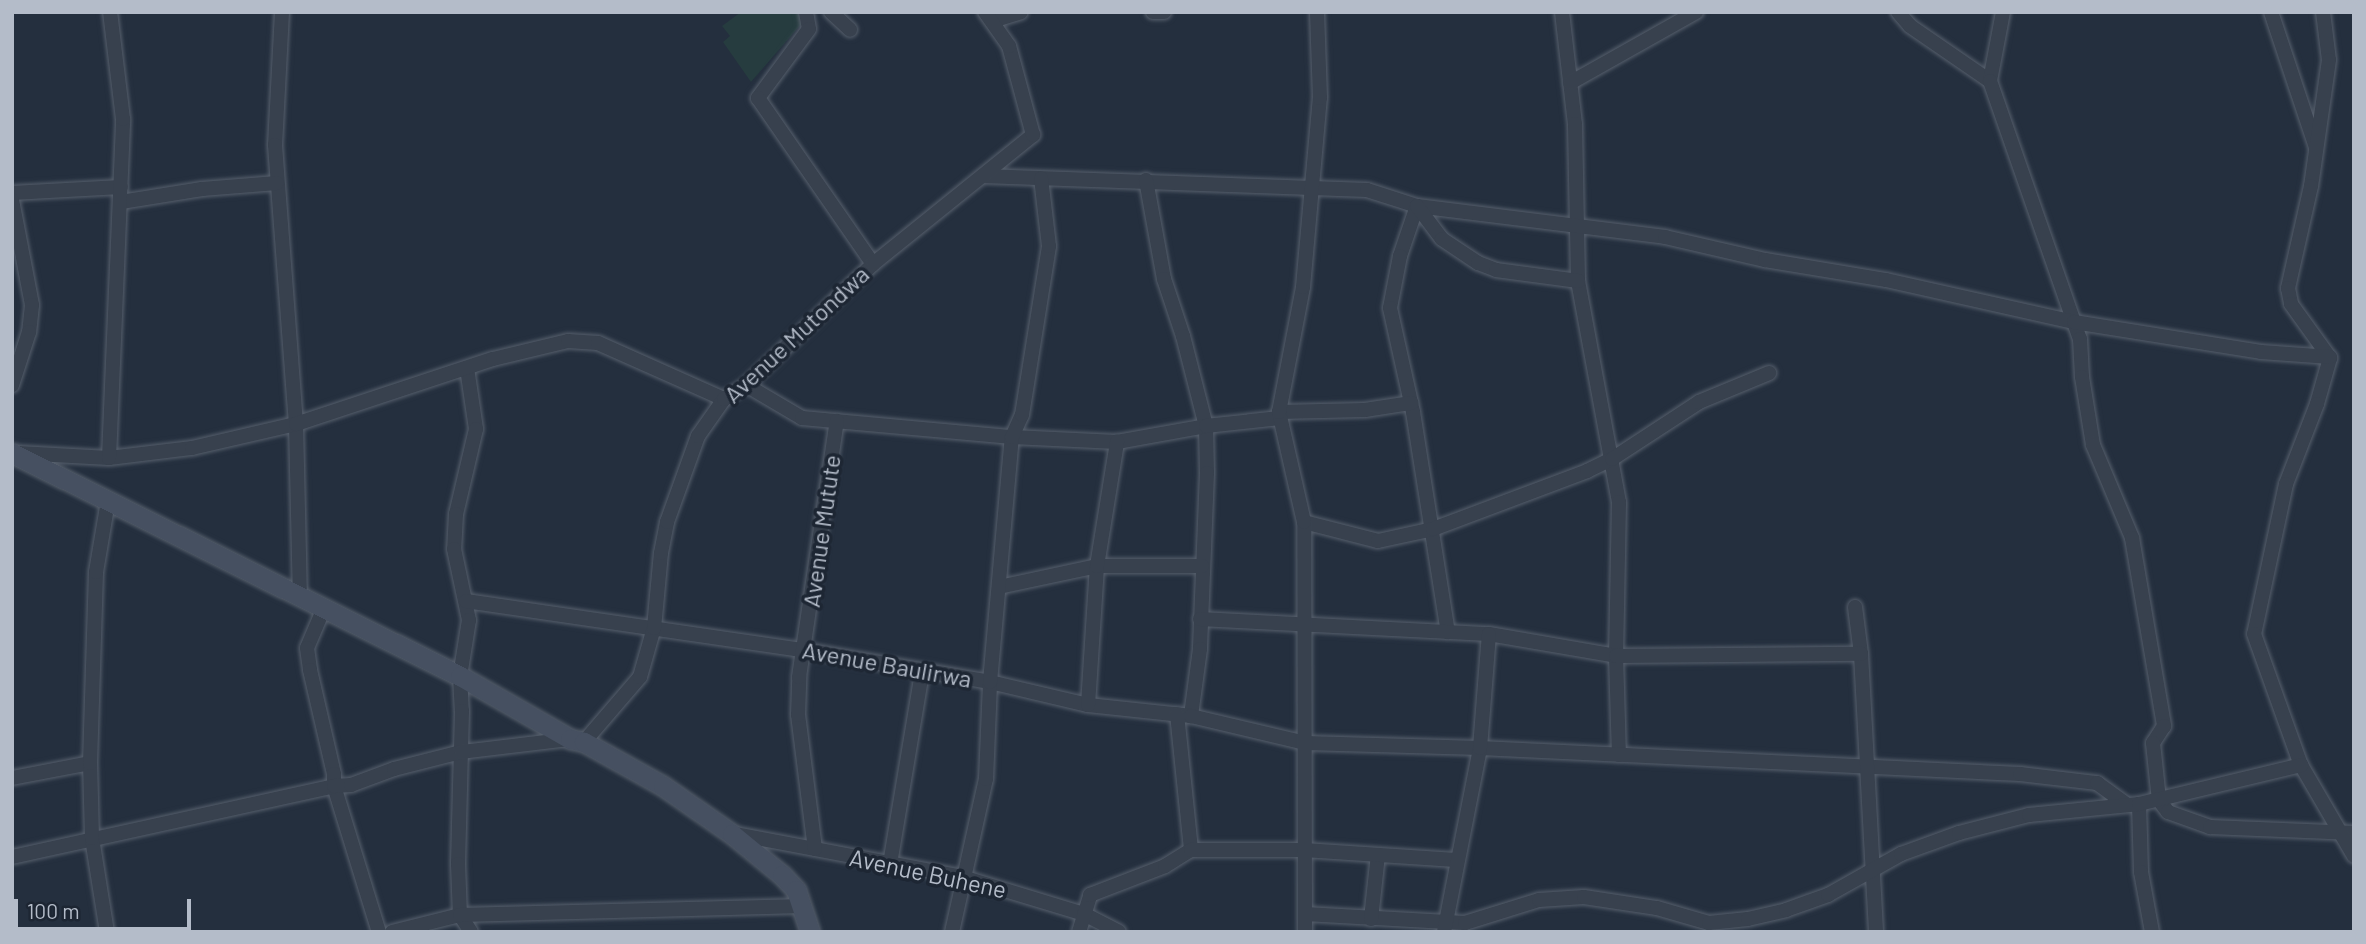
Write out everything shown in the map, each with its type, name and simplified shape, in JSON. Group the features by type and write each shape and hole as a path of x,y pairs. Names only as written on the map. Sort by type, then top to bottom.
{"main road":[{"path":"13,453 460,676 663,786 732,834 782,875 796,890 804,906 810,932"}],"street":[{"path":"109,458 123,119 110,12"},
{"path":"282,12 275,145 296,424 300,596"},
{"path":"831,12 850,30"},
{"path":"989,17 1021,12"},
{"path":"1153,12 1164,12"},
{"path":"1306,932 1304,522 1279,415 1303,287 1320,98 1317,12"},
{"path":"1562,12 1575,124 1578,281 1593,375 1619,502 1616,656 1619,755"},
{"path":"1570,83 1696,12"},
{"path":"1898,12 1910,26 1990,81"},
{"path":"2003,12 1990,81 2080,338 2082,377 2093,445 2132,538 2144,595 2164,726 2153,743 2159,800 2168,812 2210,827 2354,833"},
{"path":"2272,12 2317,150"},
{"path":"2323,12 2329,60 2317,150 2289,295 2291,304 2330,357"},
{"path":"811,14 809,29 758,98 873,264"},
{"name":"Avenue Mutondwa","path":"577,741 640,677 654,628 661,553 667,522 698,436 724,400 746,384 873,264 1032,135 1009,46 989,17"},
{"path":"983,176 1367,190 1417,206 1665,237 1765,260 1886,280 2074,322 2261,352 2330,357"},
{"path":"952,932 962,877 977,831 986,779 990,682 1012,437 1022,415 1049,246 1041,178"},
{"path":"1146,180 1164,279 1183,336 1206,426 1207,473 1196,698 1184,715 1191,850"},
{"path":"121,202 202,189 277,183"},
{"path":"12,192 121,187"},
{"path":"12,200 32,305 30,332 12,385"},
{"path":"1417,206 1443,239 1478,263 1496,270 1578,281"},
{"path":"1417,206 1400,256 1390,308 1411,403 1448,632"},
{"path":"13,453 109,458 192,448 296,424 508,355 568,341 598,343 724,400"},
{"path":"2330,357 2317,404 2286,484 2254,627 2273,692 2301,765 2336,831 2354,856"},
{"path":"467,368 477,429 454,531 454,549 466,601 468,634 460,676 460,915 471,932"},
{"path":"1304,522 1378,541 1433,529 1612,459 1699,402 1769,373"},
{"path":"746,384 802,418 1012,437 1116,442 1279,415 1365,410 1411,403"},
{"name":"Avenue Mutute","path":"815,849 798,715 803,650 837,421"},
{"path":"1088,705 1097,566 1116,442"},
{"path":"107,932 92,838 90,762 96,572 108,501"},
{"path":"999,587 1097,566 1202,566"},
{"name":"Avenue Baulirwa","path":"466,601 803,650 990,682 1088,705 1184,715 1304,743 1480,748 2020,774 2092,782 2133,805"},
{"path":"1855,607 1861,654 1876,932"},
{"path":"324,608 307,648 334,786 379,932"},
{"path":"1200,619 1489,635 1616,656 1861,654"},
{"path":"1445,927 1480,748 1489,635"},
{"path":"890,864 922,672"},
{"path":"12,857 334,786 351,785 394,769 461,752 577,741"},
{"path":"12,778 90,762"},
{"path":"1305,914 1445,927 1539,900 1584,897 1657,908 1709,927 1786,910 1828,895 1871,869 1959,833 2022,816 2159,800 2301,765"},
{"path":"2133,805 2152,932"},
{"name":"Avenue Buhene","path":"732,834 962,877 1084,914 1118,932"},
{"path":"1079,932 1090,895 1165,866 1191,850 1304,850 1456,860"},
{"path":"1371,919 1378,855"},
{"path":"392,932 460,915 804,906"}],"green space":[{"path":"741,12 797,12 804,21 751,82 723,42 730,36 722,26"}]}
